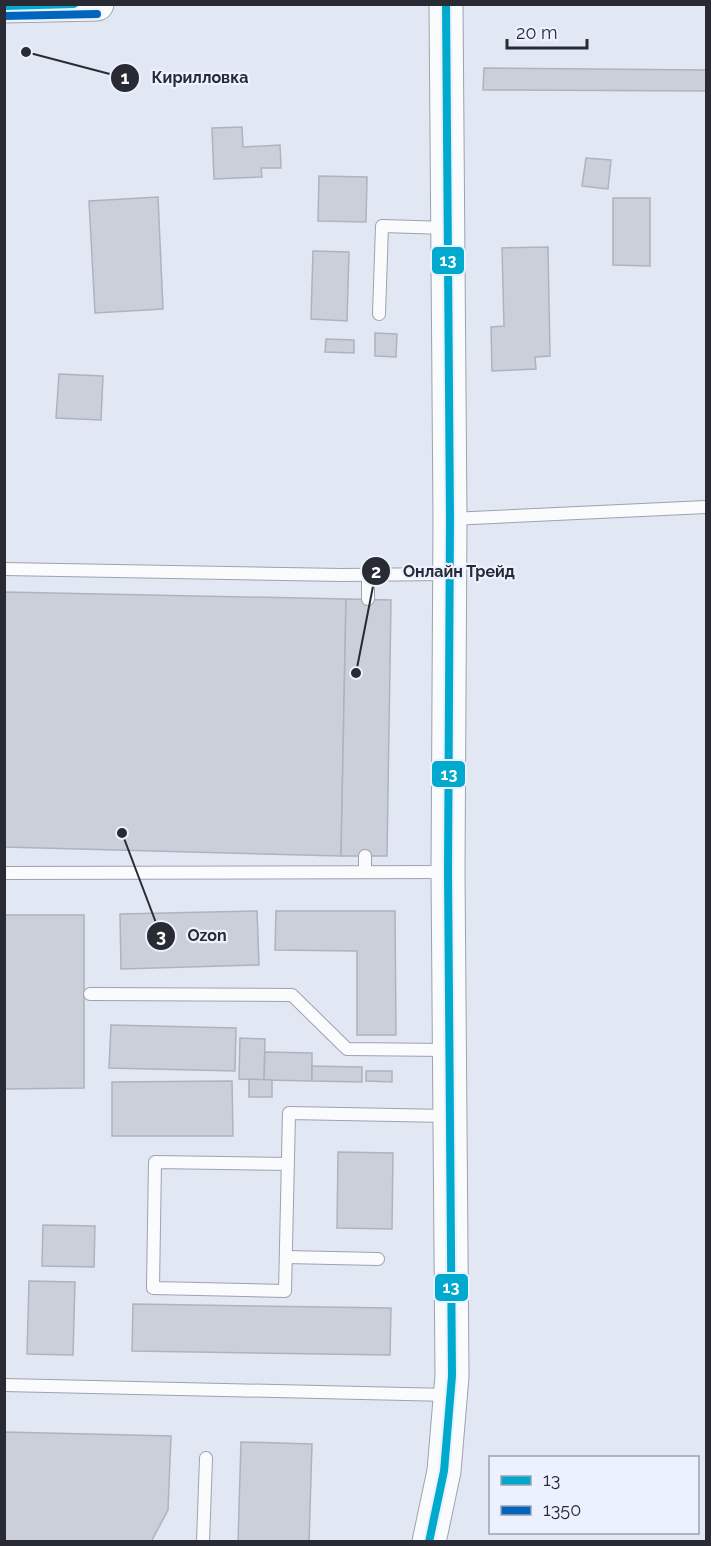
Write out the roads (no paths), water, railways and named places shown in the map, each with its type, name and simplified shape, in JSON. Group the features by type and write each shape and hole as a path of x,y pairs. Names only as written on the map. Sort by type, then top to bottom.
{"main road":[{"path":"4,6 97,4"},
{"path":"429,1542 444,1471 452,1365 448,872 450,519 446,4"}],"lane":[{"path":"379,314 382,226 448,228"},
{"path":"450,519 706,507"},
{"path":"4,569 342,575 449,574"},
{"path":"368,575 368,600"},
{"path":"364,872 365,856"},
{"path":"4,873 448,872"},
{"path":"90,994 292,994 347,1049 449,1050"},
{"path":"288,1164 155,1162 153,1288 285,1291 286,1257 288,1164 289,1113 450,1117"},
{"path":"286,1257 378,1259"},
{"path":"4,1385 451,1395"},
{"path":"203,1542 206,1458"}],"place":[{"name":"Кирилловка","path":"26,52"},
{"name":"Онлайн Трейд","path":"356,673"},
{"name":"Ozon","path":"122,833"}]}
